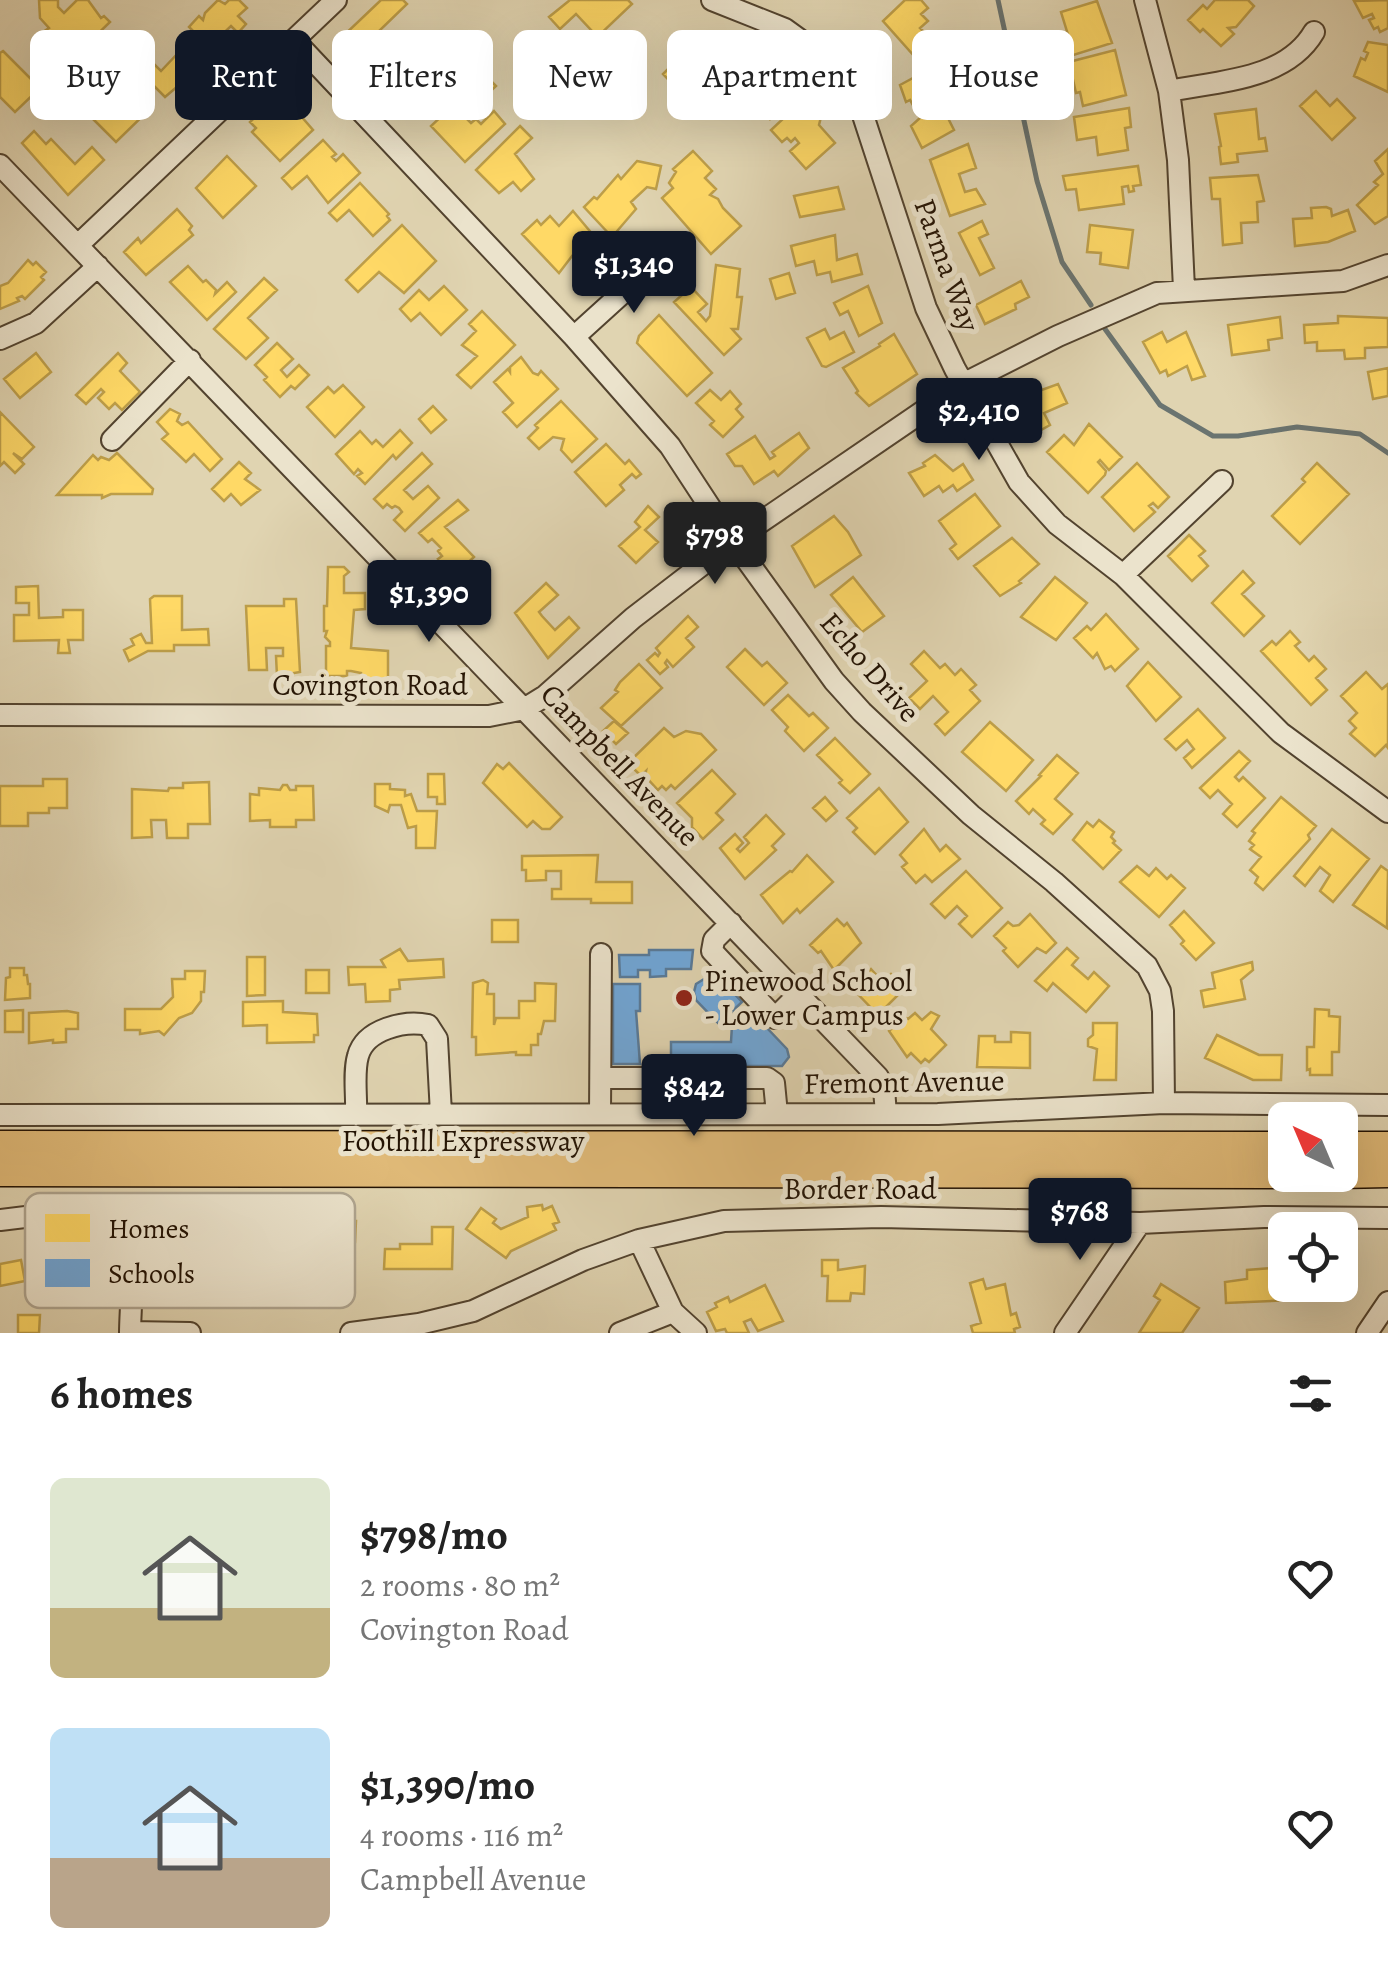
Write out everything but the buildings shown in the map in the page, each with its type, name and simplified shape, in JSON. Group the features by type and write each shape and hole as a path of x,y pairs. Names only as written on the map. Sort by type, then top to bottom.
{"highway":[{"name":"Foothill Expressway","path":"0,1145 1268,1146"},
{"path":"1358,1146 1388,1146"},
{"name":"Foothill Expressway","path":"0,1172 1268,1174"},
{"path":"1358,1174 1388,1174"}],"street":[{"path":"304,30 336,0"},
{"name":"Parma Way","path":"712,0 785,29 821,55 858,100 926,308 1018,482 1057,524 1123,576 1281,732 1388,812"},
{"path":"1145,0 1169,91 1178,160 1184,289"},
{"path":"1169,91 1268,72 1304,48 1314,32"},
{"name":"Echo Drive","path":"312,59 574,336 670,446 834,681 862,712 971,814 1147,966 1160,991 1163,1011 1164,1104"},
{"path":"78,244 209,120"},
{"name":"Campbell Avenue","path":"0,165 878,1077 884,1089 886,1114"},
{"path":"574,336 661,258"},
{"name":"Covington Road","path":"0,715 489,716 524,709 734,541 963,384 1157,293 1343,281 1388,265"},
{"path":"0,339 36,323 98,266"},
{"path":"112,440 190,360"},
{"path":"1123,576 1222,481"},
{"path":"730,923 714,940 712,951 775,1018 799,994"},
{"path":"600,1114 601,954"},
{"path":"356,1115 358,1056 367,1041 382,1031 413,1022 428,1025 437,1039 440,1114"},
{"path":"601,1078 767,1078 774,1083 778,1114"},
{"name":"Fremont Avenue","path":"0,1114 886,1114 1164,1104 1388,1105"},
{"path":"0,1220 25,1217"},
{"name":"Border Road","path":"351,1333 419,1324 472,1310 639,1240 724,1221 884,1217 1140,1223 1264,1217 1388,1218"},
{"path":"1065,1333 1140,1223"},
{"path":"639,1240 673,1312 696,1333"},
{"path":"1367,1333 1388,1302"},
{"path":"620,1333 673,1312"},
{"path":"130,1332 190,1333"}],"waterway":[{"path":"998,0 1037,181 1062,262 1091,305"},
{"path":"1105,329 1160,405 1213,436 1297,427 1360,434 1388,453"}],"place":[{"name":"Pinewood School - Lower Campus","path":"684,998"}]}
